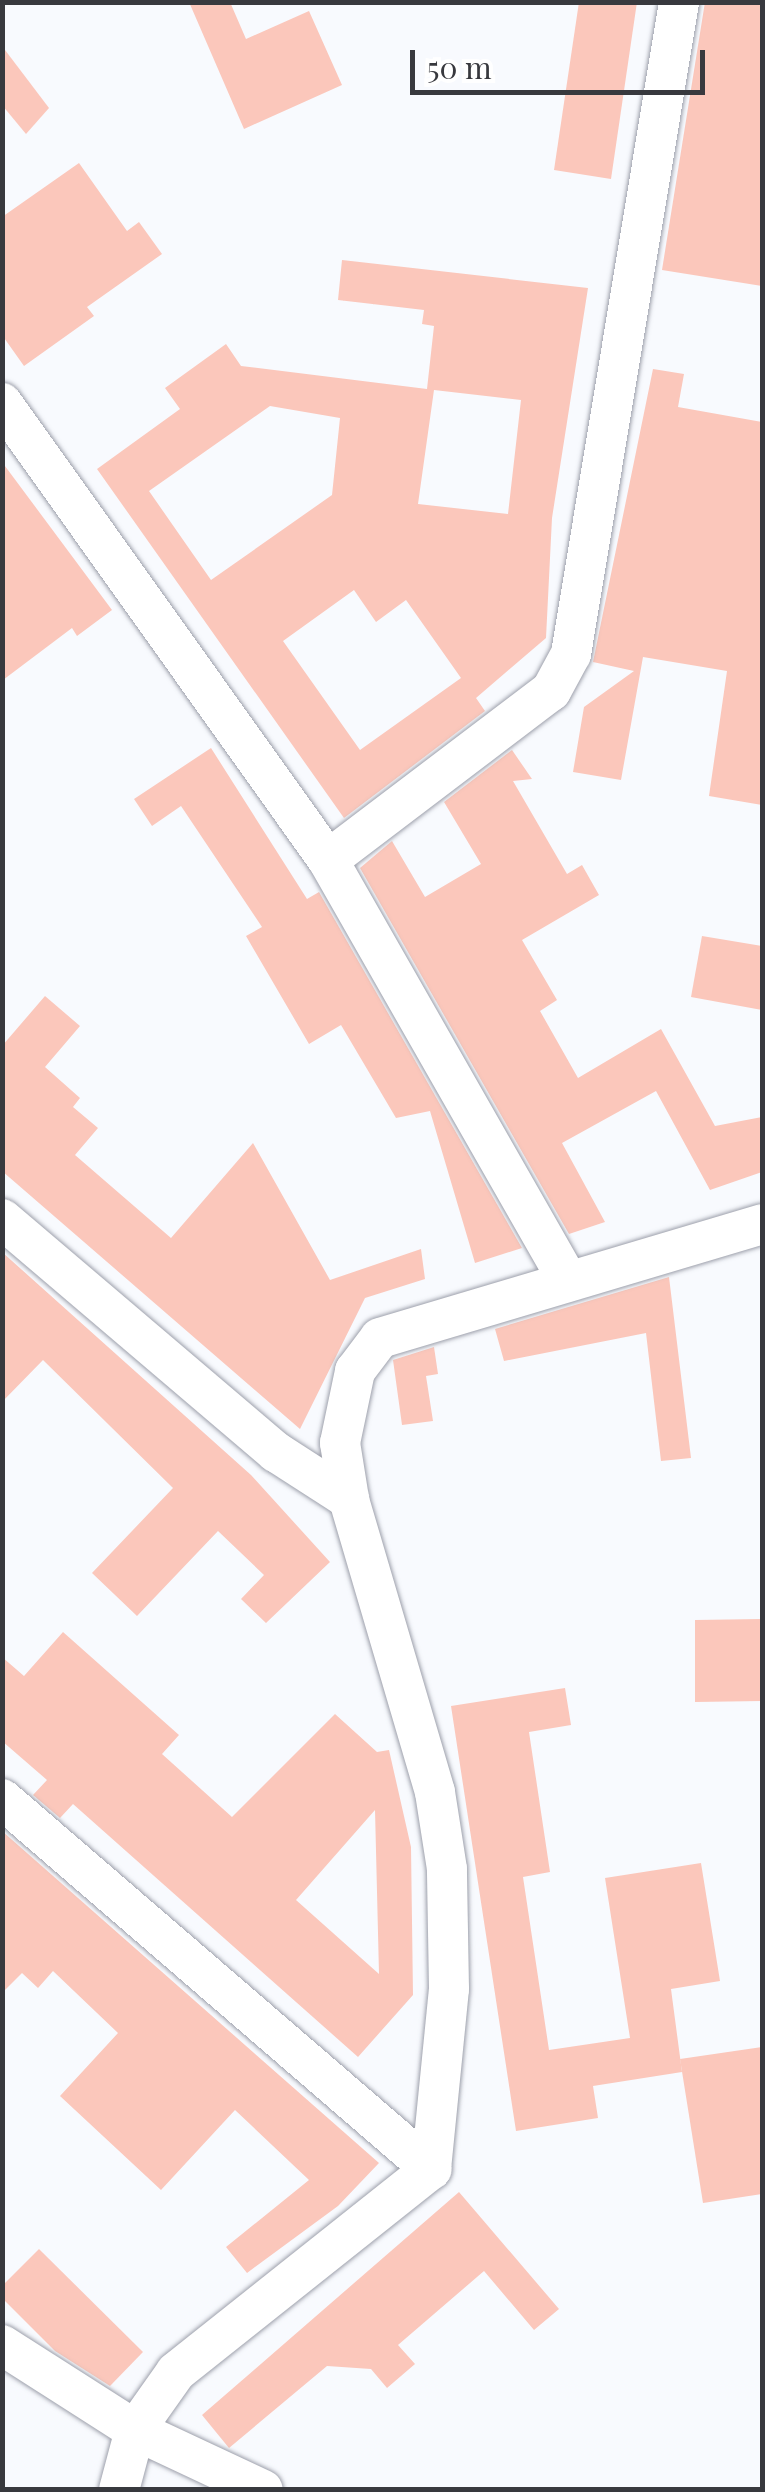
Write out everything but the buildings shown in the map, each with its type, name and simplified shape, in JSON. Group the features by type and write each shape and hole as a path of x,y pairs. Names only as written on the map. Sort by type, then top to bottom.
{"street":[{"path":"328,860 551,692 571,654 679,2"},
{"path":"2,402 328,860 566,1277"},
{"path":"2,1219 276,1452 349,1500"},
{"path":"119,2490 136,2430 176,2372 431,2169 449,1988 448,1869 435,1792 349,1500 340,1443 344,1404 380,1338 566,1277 762,1224"},
{"path":"2,1798 431,2169"},
{"path":"2,2345 136,2430 263,2490"}]}
